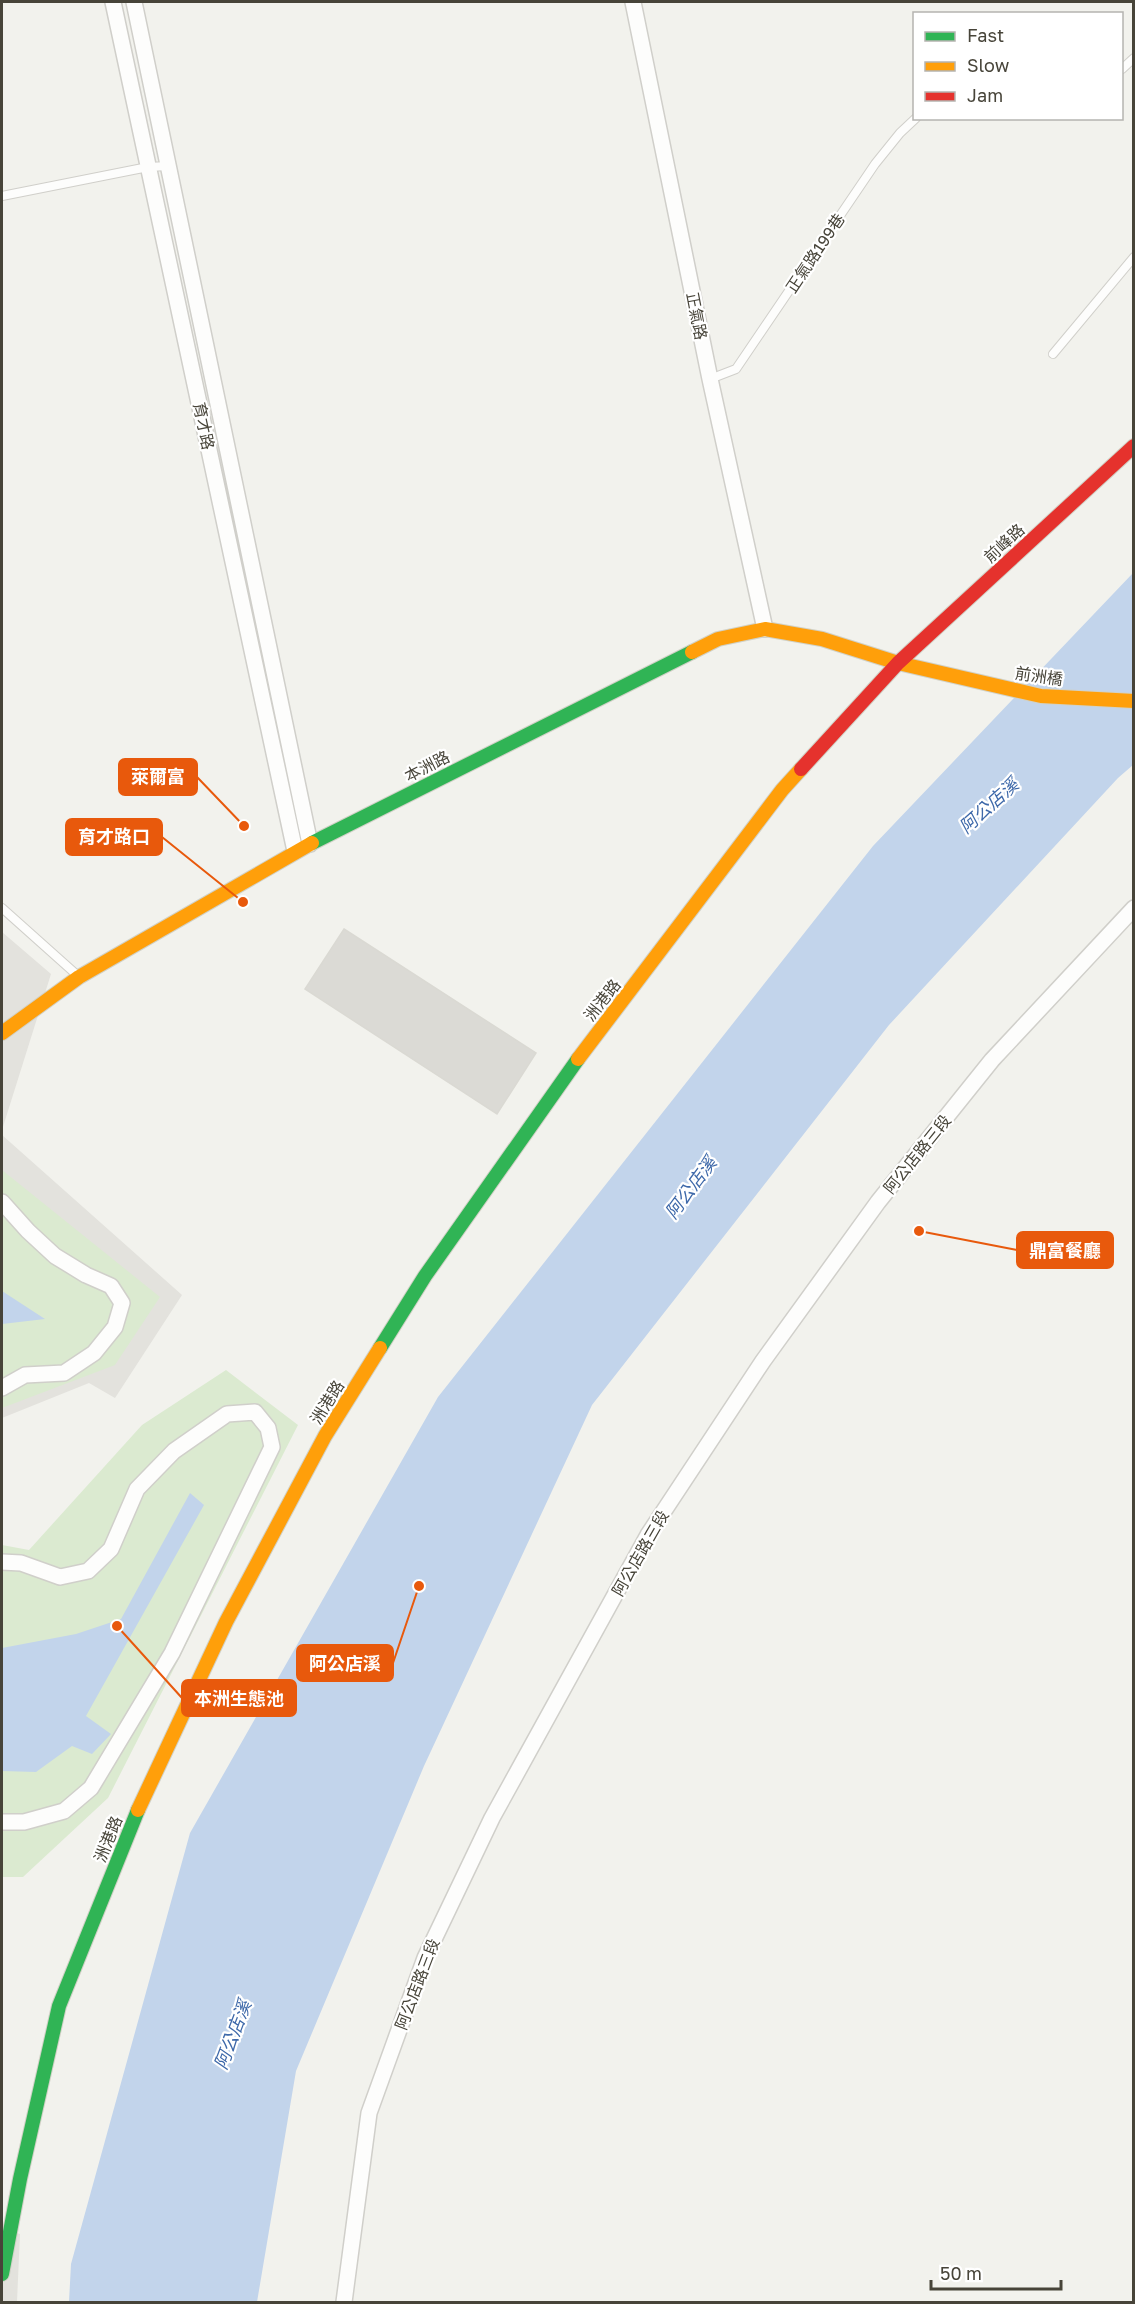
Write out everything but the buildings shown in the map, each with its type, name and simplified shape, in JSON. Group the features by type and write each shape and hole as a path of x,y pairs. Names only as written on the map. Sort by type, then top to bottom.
{"street":[{"name":"育才路","path":"113,2 295,851"},
{"name":"育才路","path":"134,2 310,844"},
{"name":"正氣路","path":"633,2 710,379 765,629"},
{"name":"前峰路","path":"898,663 1134,446"},
{"name":"本洲路","path":"2,1033 79,977 295,851 718,639 765,629 822,639 898,663"},
{"name":"前洲橋","path":"898,663 1041,696 1134,701"},
{"name":"洲港路","path":"2,2274 20,2178 59,2006 140,1805 226,1622 325,1436 425,1276 561,1081 782,789 898,663"},
{"name":"阿公店路三段","path":"344,2302 369,2114 425,1958 492,1818 648,1535 763,1361 878,1202 992,1060 1134,908"},
{"path":"2,1202 55,1256 86,1275 111,1286 122,1303 115,1327 94,1353 64,1373 25,1375 2,1388"},
{"path":"2,1562 21,1563 60,1576 88,1571 111,1549 137,1489 174,1451 227,1414 255,1412 268,1428 272,1447 172,1653 92,1788 64,1811 24,1822 2,1822"}],"lane":[{"name":"正氣路199巷","path":"710,379 736,369 875,164 914,120"},
{"path":"2,196 148,167 168,166"},
{"path":"1053,354 1134,257"},
{"path":"2,908 79,977"}],"shaded area":[{"path":"2,932 51,974 2,1130"},
{"path":"2,1135 182,1295 115,1398 89,1383 2,1418"},
{"path":"2,2228 20,2234 17,2302 2,2302"}],"green space":[{"path":"2,1170 160,1297 115,1365 2,1408"},
{"path":"226,1370 298,1425 108,1798 23,1877 2,1877 2,1545 29,1550 142,1425"}],"water":[{"name":"阿公店溪","path":"1133,573 1133,765 1118,778 889,1025 592,1405 424,1766 296,2071 257,2302 69,2302 71,2264 190,1833 438,1397 873,846"},
{"path":"2,1291 45,1319 2,1324"},
{"path":"190,1493 204,1505 86,1716 111,1734 92,1754 72,1746 36,1772 2,1771 2,1648 76,1634 121,1619"}],"traffic: fast":[{"path":"312,843 692,652"},
{"path":"380,1348 425,1276 578,1059"},
{"path":"2,2274 20,2179 59,2006 138,1810"}],"traffic: slow":[{"path":"692,652 718,639 765,629 822,639 898,663 1041,696 1134,701"},
{"path":"578,1059 782,790 801,769"},
{"path":"2,1033 79,977 312,843"},
{"path":"138,1810 226,1622 325,1436 380,1348"}],"traffic: jam":[{"path":"801,769 898,663 1134,446"}],"place":[{"name":"萊爾富","path":"244,826"},
{"name":"育才路口","path":"243,902"},
{"name":"鼎富餐廳","path":"919,1231"},
{"name":"阿公店溪","path":"419,1586"},
{"name":"本洲生態池","path":"117,1626"}]}
